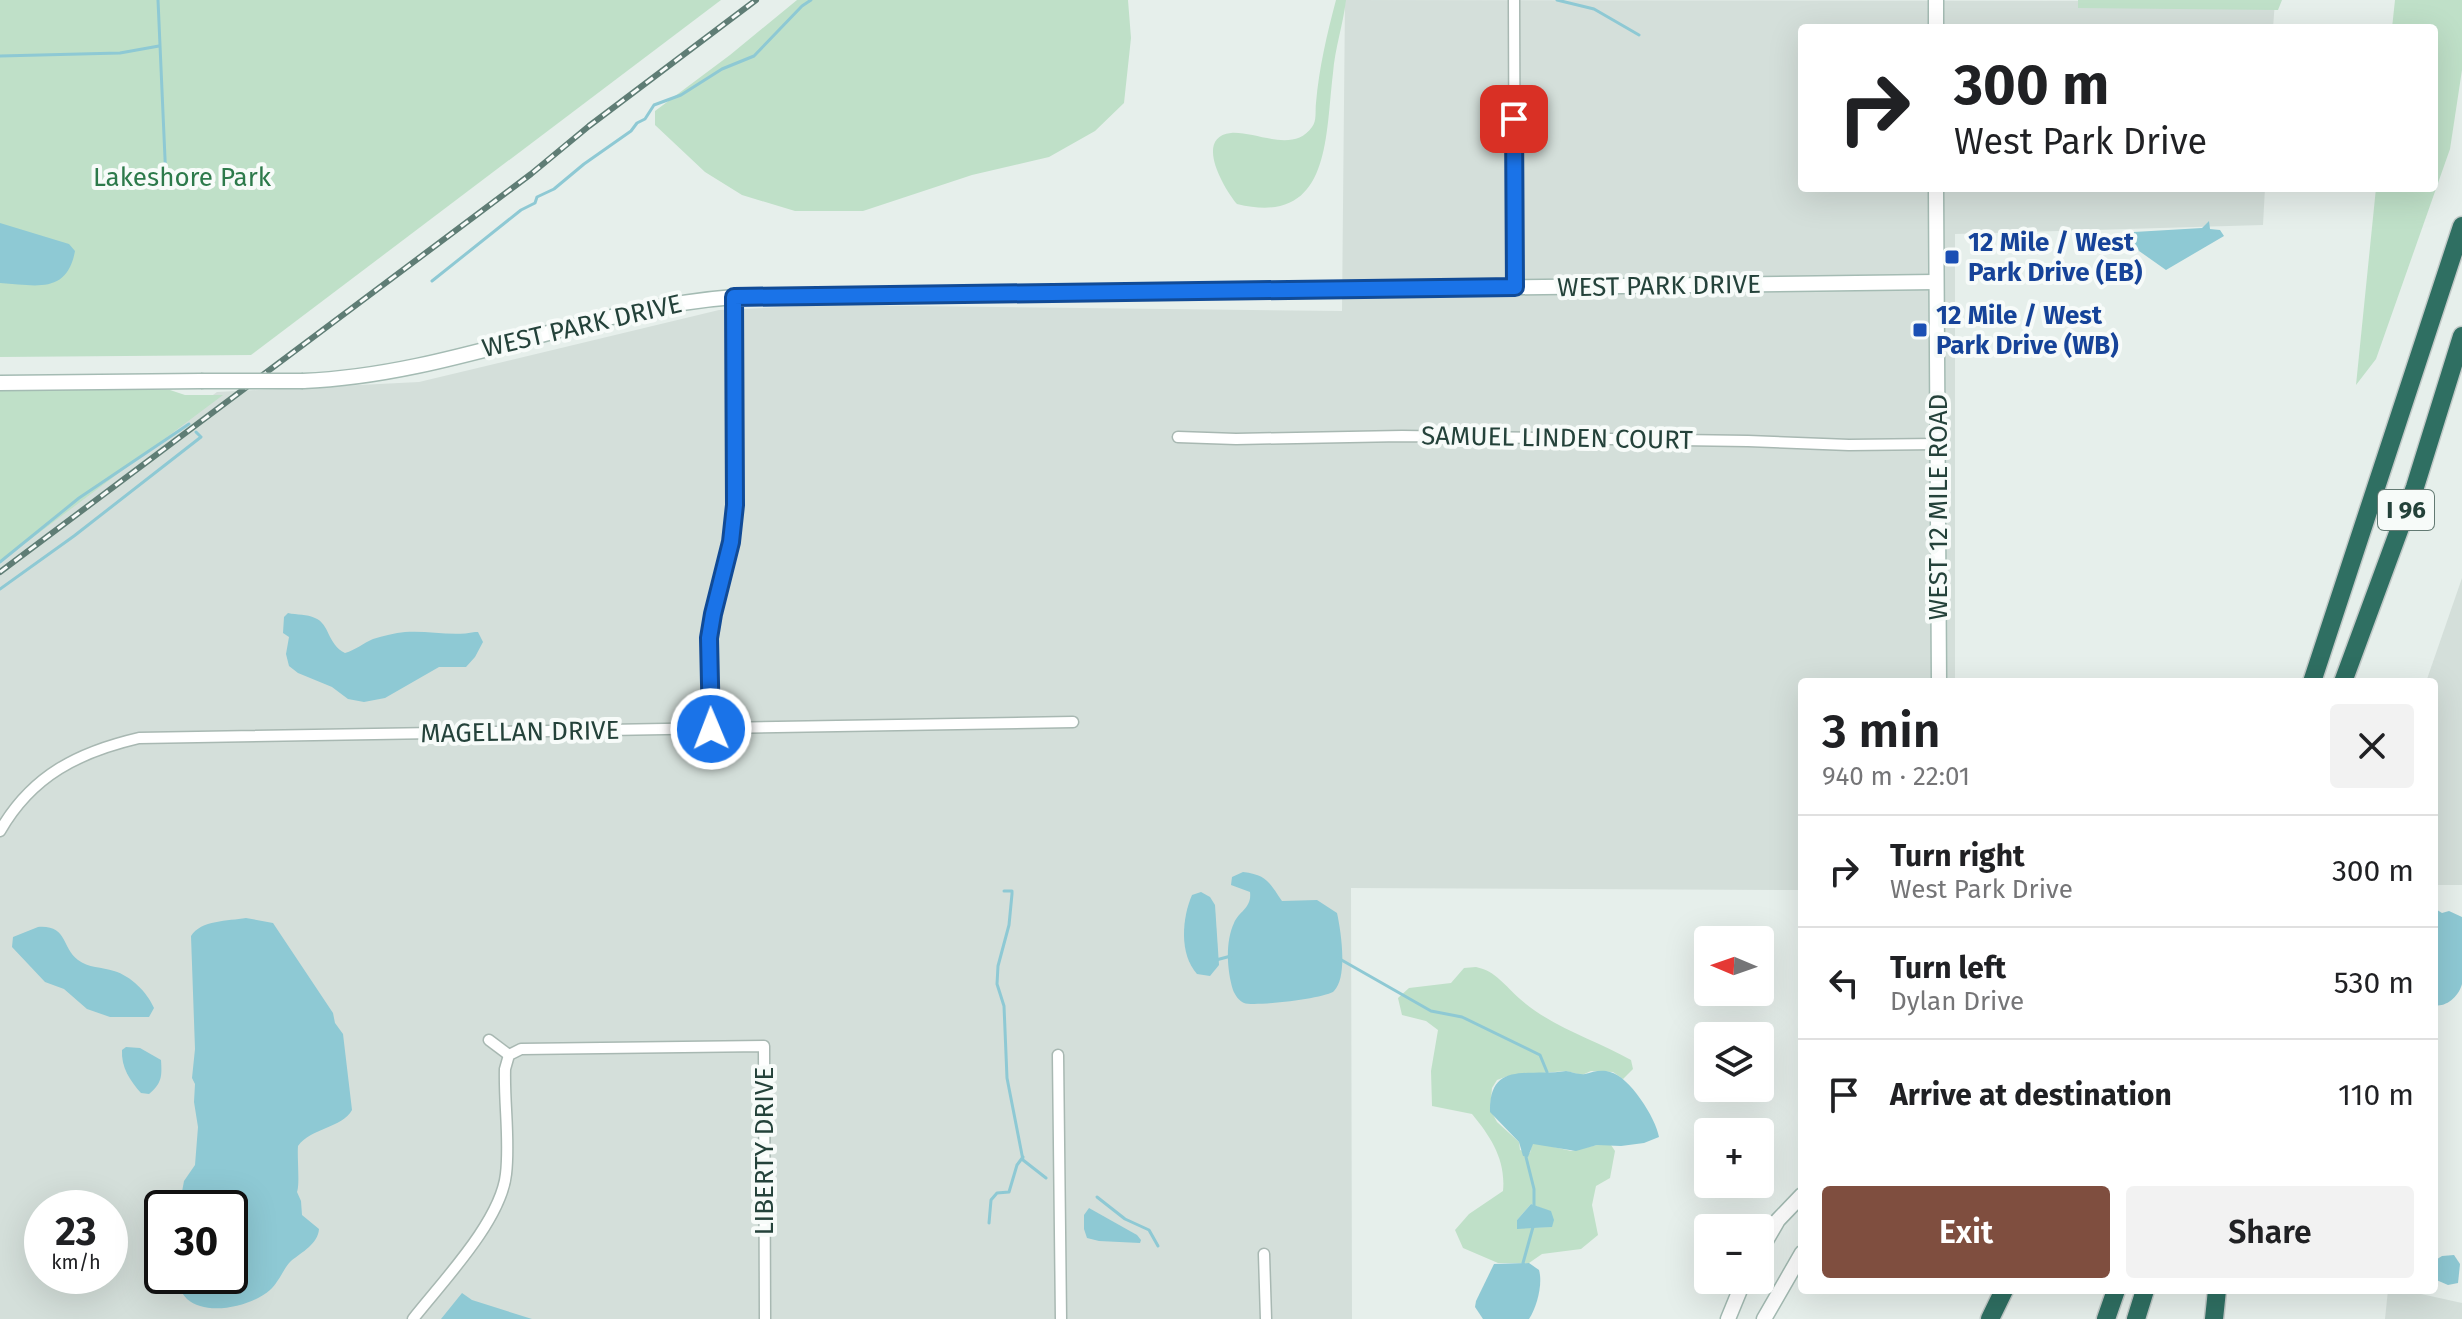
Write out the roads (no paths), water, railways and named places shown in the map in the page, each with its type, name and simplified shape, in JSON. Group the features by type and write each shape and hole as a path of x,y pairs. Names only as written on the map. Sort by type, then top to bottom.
{"highway":[{"name":"I 96","path":"2313,678 2462,226"},
{"name":"I 96","path":"2344,678 2415,487 2462,336"},
{"path":"2358,678 2415,487"},
{"path":"2306,678 2323,648"},
{"path":"1990,1319 2002,1294"},
{"path":"2106,1319 2115,1294"},
{"path":"2136,1319 2144,1294"},
{"path":"2214,1319 2217,1294"}],"street":[{"path":"1514,0 1515,287"},
{"path":"1936,0 1936,24"},
{"name":"WEST 12 MILE ROAD","path":"1936,192 1939,678"},
{"name":"WEST PARK DRIVE","path":"0,383 303,381 359,377 417,367 651,306 734,297 1935,282"},
{"path":"711,729 709,638 735,514 734,297"},
{"name":"SAMUEL LINDEN COURT","path":"1178,437 1402,436 1937,444"},
{"name":"MAGELLAN DRIVE","path":"0,831 33,789 59,769 92,750 139,738 1073,722"},
{"path":"413,1319 492,1216 503,1192 507,1161 505,1069 509,1055 489,1040"},
{"name":"LIBERTY DRIVE","path":"509,1055 521,1049 764,1046 765,1319"},
{"path":"1058,1055 1061,1319"},
{"path":"1774,1227 1798,1199"},
{"path":"1264,1254 1266,1319"},
{"path":"1764,1319 1798,1260"},
{"path":"1728,1319 1738,1294"}],"water":[{"path":"2209,221 2210,229 2220,230 2224,236 2166,270 2132,246 2128,239 2134,232 2202,228"},
{"path":"0,223 69,244 75,251 65,275 48,284 0,283"},
{"path":"288,613 320,621 335,645 345,653 373,639 405,632 478,632 483,642 466,667 439,667 385,698 364,702 348,699 332,687 289,666 286,654 289,637 283,633 284,617"},
{"path":"1243,872 1267,880 1282,901 1317,900 1337,913 1342,965 1334,991 1306,999 1261,1004 1244,1003 1237,998 1229,974 1228,948 1234,923 1247,906 1250,892 1231,885 1232,877"},
{"path":"1201,892 1210,897 1215,905 1219,965 1210,976 1197,974 1185,946 1184,925 1189,904 1192,895"},
{"path":"2438,910 2449,911 2462,917 2462,984 2451,1000 2439,1005"},
{"path":"246,918 273,923 333,1013 335,1023 343,1034 352,1110 341,1121 311,1135 298,1146 297,1192 302,1215 319,1229 313,1243 291,1261 273,1287 262,1296 241,1305 217,1308 196,1304 183,1294 248,1294 248,1190 182,1190 184,1181 195,1165 198,1127 192,1078 195,1049 191,936 201,927"},
{"path":"38,927 55,929 82,963 120,973 132,981 154,1008 149,1017 110,1017 87,1009 64,989 45,982 12,947 13,937"},
{"path":"126,1047 140,1048 161,1060 160,1079 149,1094 141,1093 127,1073 122,1056 122,1050"},
{"path":"1566,1071 1583,1074 1603,1071 1617,1075 1640,1099 1653,1119 1659,1137 1644,1143 1597,1145 1576,1151 1533,1144 1528,1157 1523,1156 1519,1142 1490,1112 1496,1084 1514,1074"},
{"path":"1531,1204 1551,1211 1554,1220 1552,1227 1517,1229 1517,1220"},
{"path":"1089,1208 1137,1235 1140,1243 1087,1238 1084,1215"},
{"path":"2454,1255 2460,1264 2458,1283 2448,1285 2438,1281 2438,1258"},
{"path":"1529,1263 1539,1270 1540,1288 1529,1319 1483,1319 1475,1307 1476,1301 1494,1264"},
{"path":"462,1293 472,1300 532,1319 441,1319"}],"waterway":[{"path":"158,0 166,181"},
{"path":"432,281 521,210 535,203 537,197 554,189 631,131 645,119 654,105 681,95 722,69 754,56 811,0"},
{"path":"1557,0 1594,9 1639,35"},
{"path":"0,56 120,53 159,46"},
{"path":"0,562 79,498 189,424"},
{"path":"0,589 201,437 196,432"},
{"path":"1004,891 1012,891 1012,894 997,984 1004,1006 1007,1078 1023,1160 1046,1178"},
{"path":"1216,960 1231,956"},
{"path":"1338,958 1431,1011 1462,1017 1540,1055 1547,1072"},
{"path":"989,1223 991,1200 997,1193 1009,1192 1017,1165 1023,1157"},
{"path":"1526,1157 1534,1189 1534,1208"},
{"path":"1097,1197 1125,1219 1149,1230 1158,1246"},
{"path":"1523,1263 1533,1227"}],"railway":[{"path":"0,572 531,174 589,126 756,0"}],"place":[{"name":"12 Mile / West Park Drive (EB)","path":"1952,257"},
{"name":"12 Mile / West Park Drive (WB)","path":"1920,330"}],"park label":[{"name":"Lakeshore Park","path":"182,177"}]}
